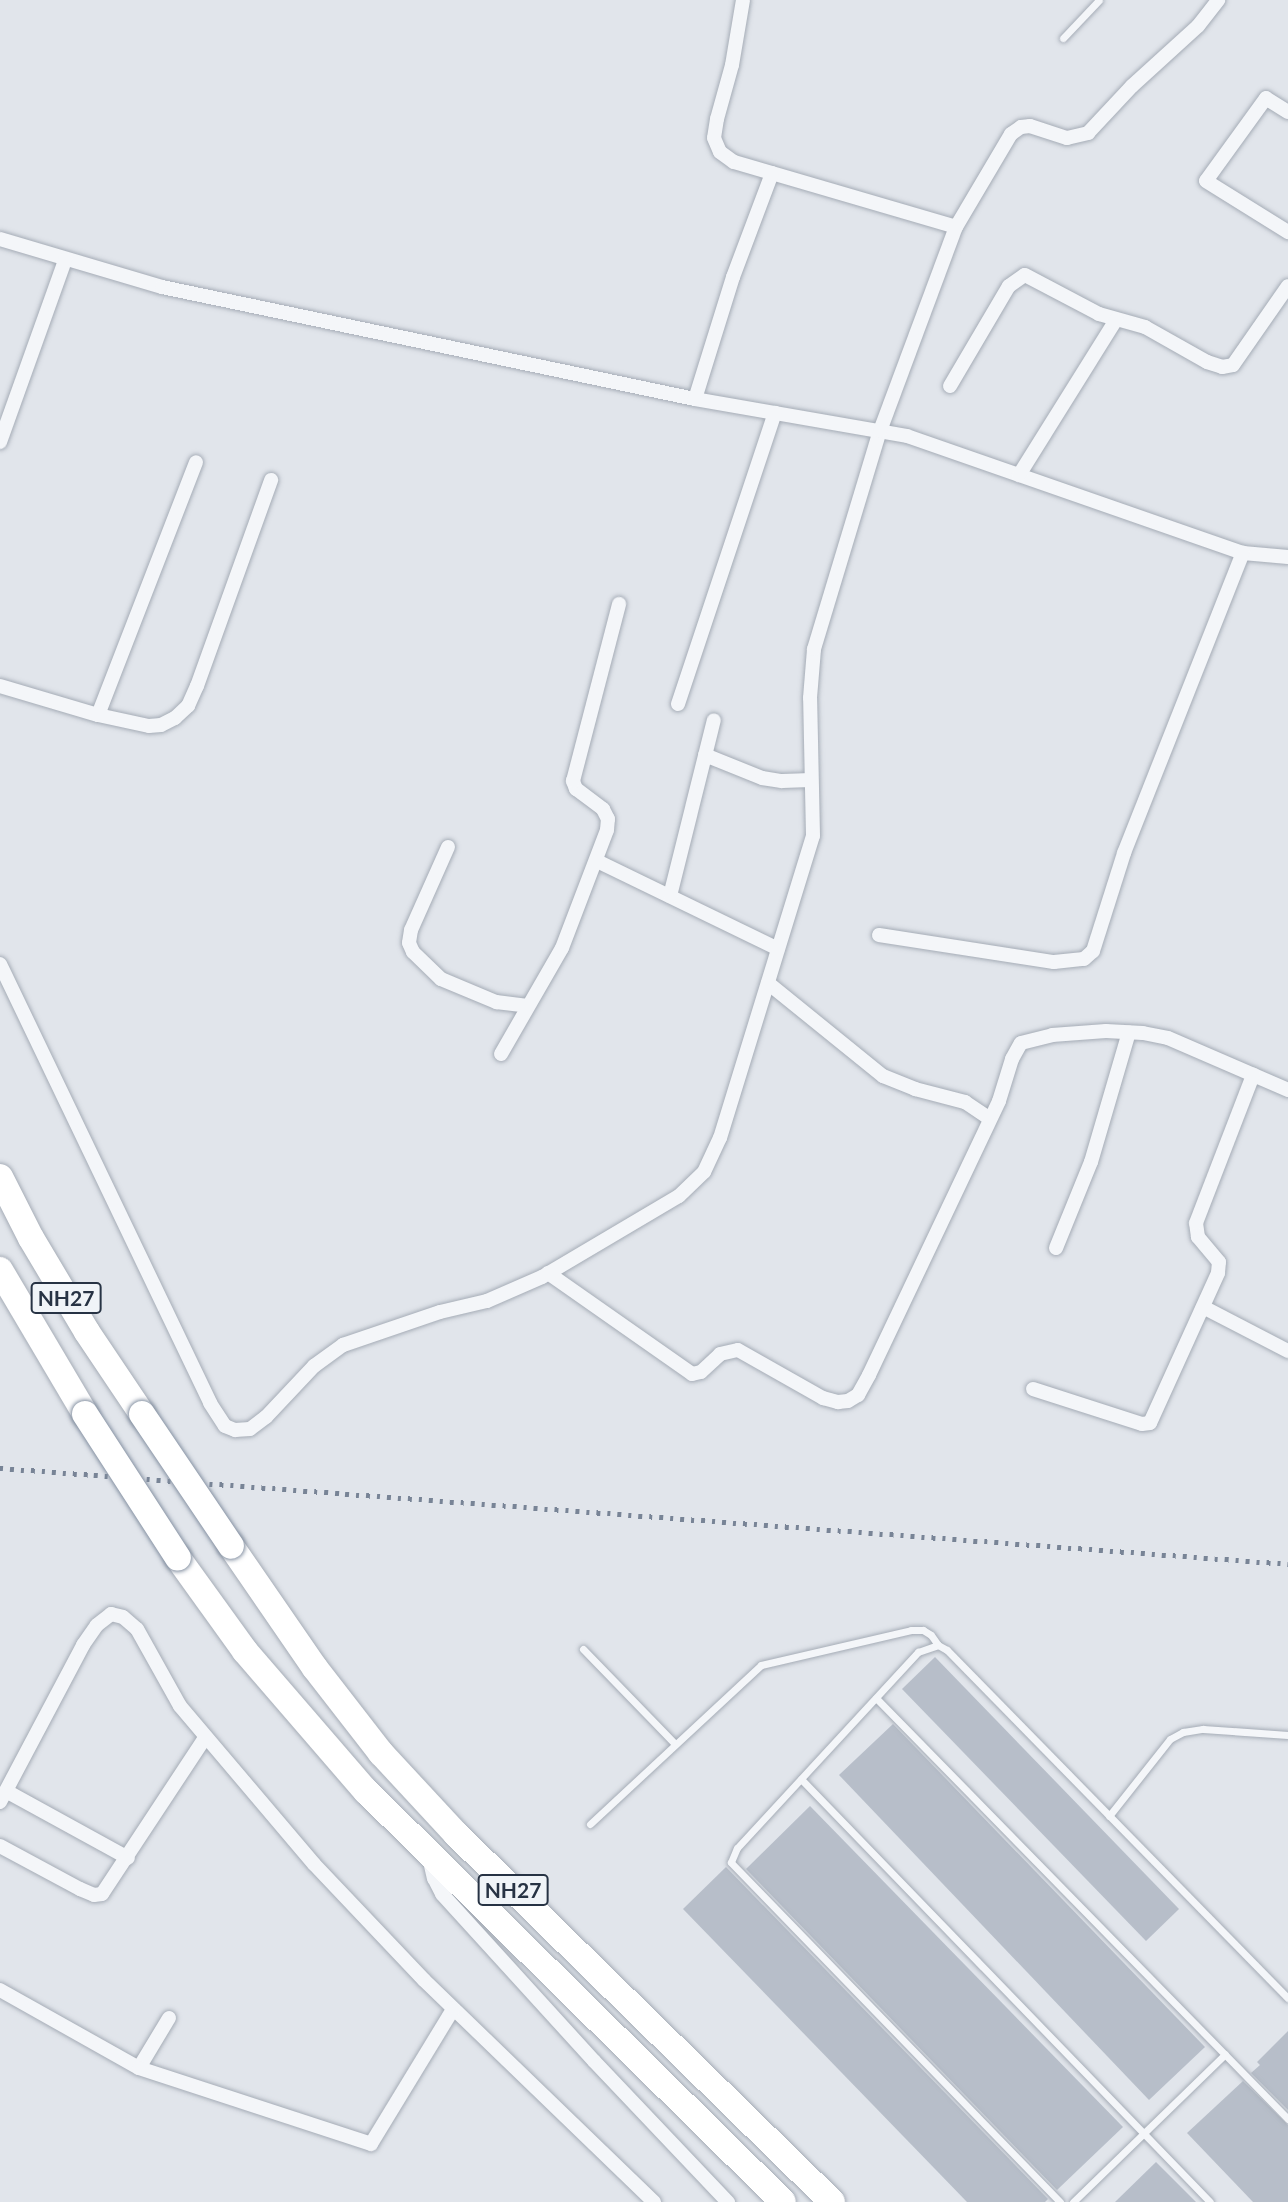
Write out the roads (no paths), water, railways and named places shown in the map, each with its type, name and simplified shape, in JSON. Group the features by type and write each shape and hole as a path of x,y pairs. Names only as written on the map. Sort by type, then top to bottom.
{"highway":[{"name":"NH27","path":"0,1177 31,1238 87,1332 230,1546 315,1668 400,1773 456,1834 832,2202"},
{"name":"NH27","path":"0,1270 85,1414 178,1558 245,1651 306,1724 429,1855 783,2202"}],"street":[{"path":"743,0 732,65 717,119 715,145 734,162 956,227"},
{"path":"0,964 204,1390 225,1426 236,1430 250,1429 266,1418 325,1356 343,1345 440,1312 487,1301 548,1273 679,1196 704,1172 720,1138 813,836 810,698 814,649 880,431 956,227 985,173 1011,134 1021,127 1030,126 1067,138 1088,133 1132,86 1198,26 1218,0"},
{"path":"1288,112 1266,98 1206,181 1288,232"},
{"path":"695,399 733,277 772,173"},
{"path":"0,239 162,287 695,399 907,436 1243,552 1288,557"},
{"path":"0,442 65,260"},
{"path":"950,386 1009,286 1019,276 1033,276 1083,306 1116,320 1145,327 1207,362 1222,367 1233,365 1288,286"},
{"path":"1019,475 1116,320"},
{"path":"678,704 775,413"},
{"path":"98,715 197,462"},
{"path":"0,686 98,715 149,726 161,725 175,718 188,706 271,480"},
{"path":"879,935 1054,962 1084,958 1093,951 1124,853 1243,552"},
{"path":"501,1054 562,948 597,861 608,819 603,809 576,789 573,780 619,604"},
{"path":"670,896 714,720"},
{"path":"705,755 762,778 782,782 811,780"},
{"path":"448,847 411,930 409,943 413,952 441,979 496,1002 528,1006"},
{"path":"597,861 778,949"},
{"path":"768,983 883,1076 915,1089 965,1102 990,1119"},
{"path":"548,1273 692,1374 701,1372 720,1354 738,1350 823,1398 838,1402 848,1401 858,1395 869,1375 999,1101 1012,1059 1021,1043 1052,1035 1129,1032 1168,1038 1288,1090"},
{"path":"1056,1248 1090,1162 1129,1032"},
{"path":"1033,1389 1142,1424 1150,1423 1203,1307 1219,1262 1198,1237 1196,1223 1253,1075"},
{"path":"1203,1307 1288,1351"},
{"path":"128,1858 3,1796 83,1645 97,1625 111,1614 123,1617 137,1629 180,1706 314,1864 453,2009 654,2202"},
{"path":"0,1846 94,1895 102,1894 205,1738"},
{"path":"429,1855 434,1878 442,1894 594,2061 728,2202"},
{"path":"0,1990 139,2068 371,2144 453,2009"},
{"path":"139,2068 169,2018"}],"lane":[{"path":"1063,38 1099,0"},
{"path":"590,1824 751,1672 774,1659 854,1645 911,1630 923,1630 947,1650 1288,1998"},
{"path":"938,1645 918,1652 737,1848 731,1862 1060,2202"},
{"path":"583,1649 675,1744"},
{"path":"877,1698 1288,2119"},
{"path":"1108,1816 1170,1739 1183,1732 1203,1729 1288,1735"},
{"path":"801,1779 1210,2202"},
{"path":"1073,2202 1225,2054"}],"railway":[{"path":"0,1468 1288,1564"}]}
